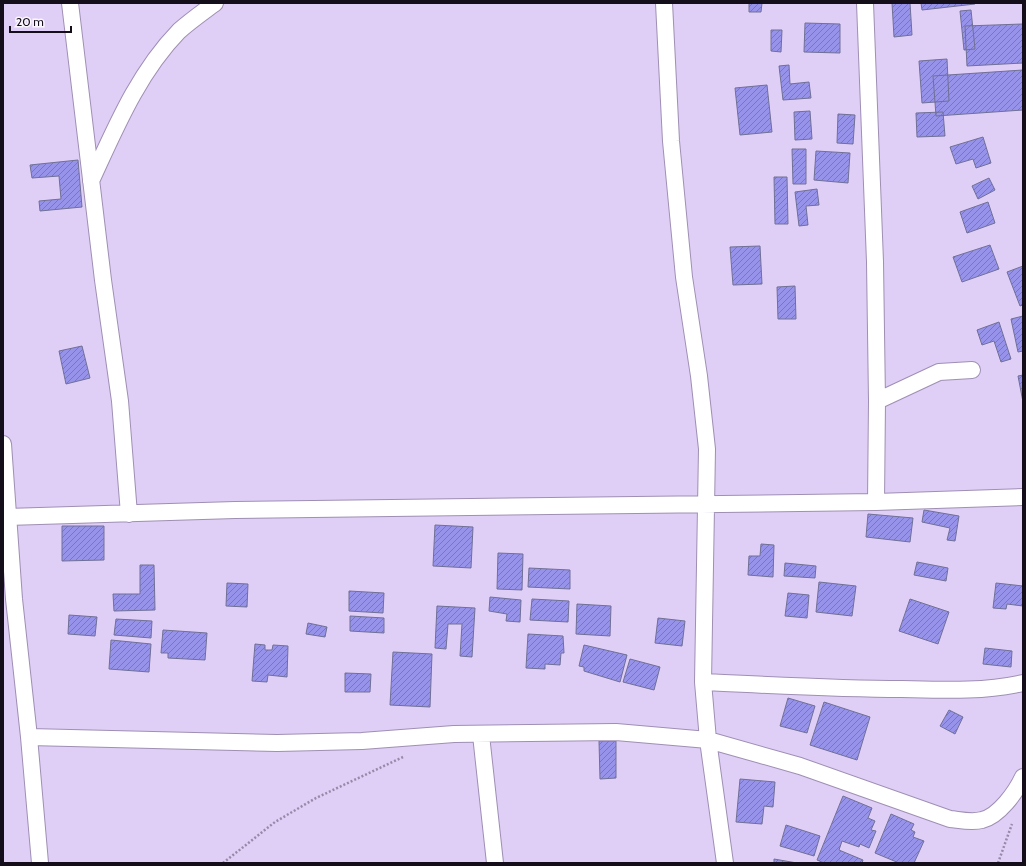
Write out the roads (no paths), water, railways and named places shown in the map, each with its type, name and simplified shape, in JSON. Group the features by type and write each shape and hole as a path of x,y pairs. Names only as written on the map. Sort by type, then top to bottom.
{"street":[{"path":"70,3 79,67 91,183 120,401 129,514"},
{"path":"91,183 116,126 150,68 179,32 215,3"},
{"path":"664,3 671,141 684,277 699,376 707,450 702,682 708,740 726,863"},
{"path":"865,3 875,262 878,401 876,502"},
{"path":"878,401 939,372 972,370"},
{"path":"3,444 14,599 29,737 40,863"},
{"path":"7,516 129,514 235,510 706,506 1023,497"},
{"path":"702,682 843,688 962,690 1005,687 1023,683"},
{"path":"29,737 277,743 362,741 454,734 481,735 616,732 708,740 800,766 950,819 982,820 997,812 1019,786 1023,777"},
{"path":"481,735 495,863"}]}
